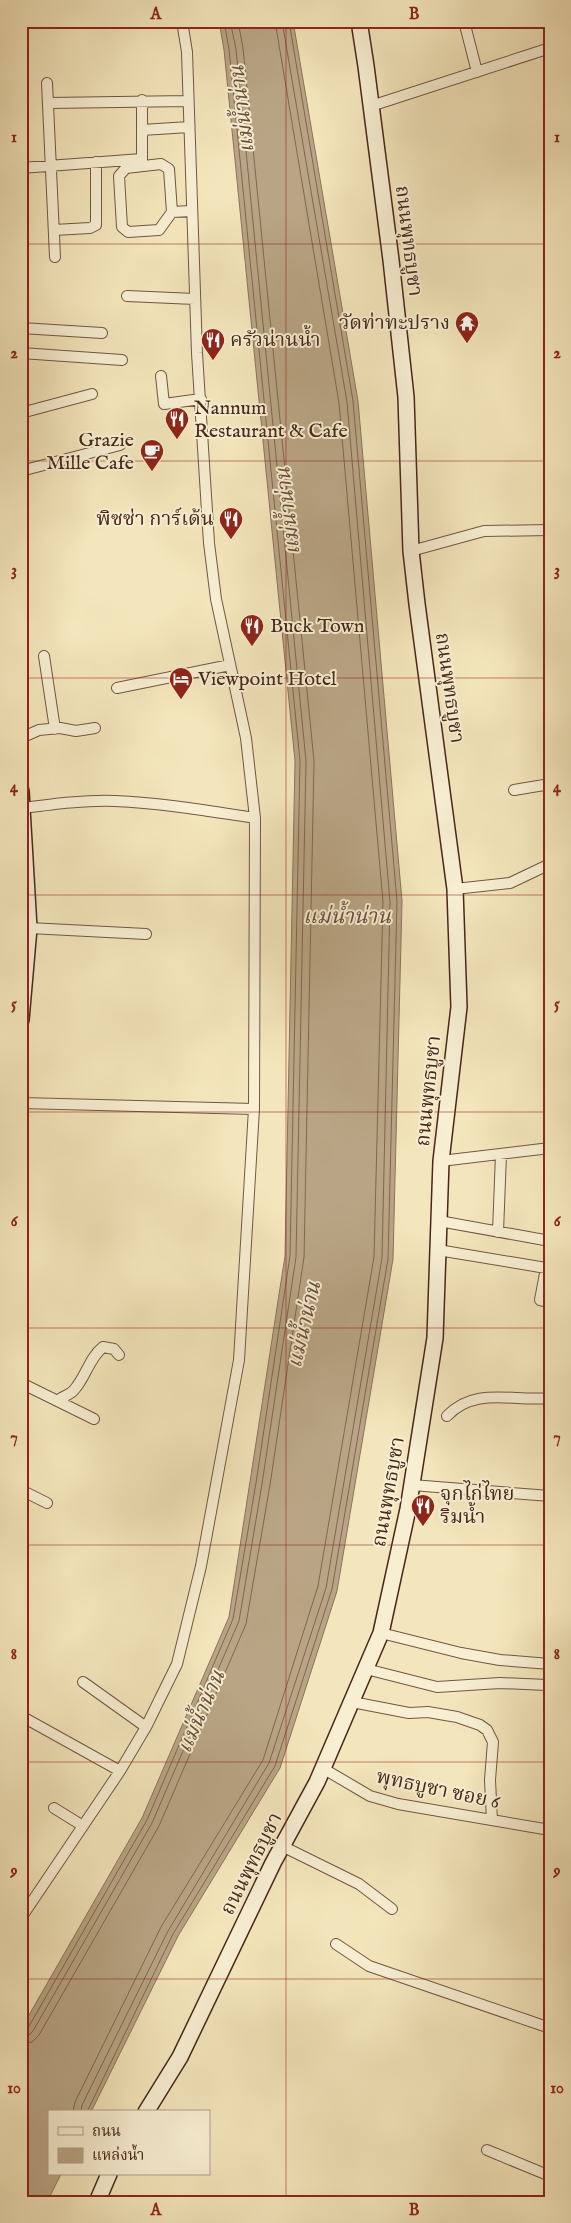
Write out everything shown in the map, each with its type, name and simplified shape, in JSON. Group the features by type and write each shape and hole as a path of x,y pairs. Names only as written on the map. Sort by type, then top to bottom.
{"street":[{"path":"22,1914 120,1771 146,1727 177,1664 201,1566 239,1360 254,1109 255,818 246,738 216,599 208,543 191,211 187,52 182,21"},
{"name":"ถนนพุทธบูชา","path":"147,2110 180,2057 282,1846 324,1769 381,1633 412,1485 436,1338 441,1161 459,1007 455,890 412,551 406,398 359,21"},
{"path":"464,21 476,72"},
{"path":"371,106 550,48"},
{"path":"47,83 55,257"},
{"path":"48,103 142,100 188,101"},
{"path":"21,168 142,159 142,100"},
{"path":"142,130 189,127"},
{"path":"54,230 90,228 96,225 96,162"},
{"path":"161,164 169,169 172,212 159,230 128,232 122,227 119,176 126,168 161,164"},
{"path":"172,212 191,211"},
{"path":"127,296 195,299"},
{"path":"21,328 102,333"},
{"path":"21,353 122,360"},
{"path":"161,376 164,404 201,398"},
{"path":"21,413 92,394"},
{"path":"21,471 120,445"},
{"path":"412,551 484,530 550,530"},
{"path":"44,656 55,729"},
{"path":"117,688 230,665"},
{"path":"21,738 39,730 76,731 95,728"},
{"path":"514,790 550,784"},
{"path":"21,791 29,928 21,1020"},
{"path":"23,814 72,802 114,801 178,807 255,818"},
{"path":"455,890 510,883 550,864"},
{"path":"29,928 146,934"},
{"path":"21,1103 254,1109"},
{"path":"441,1161 550,1148"},
{"path":"498,1232 501,1154"},
{"path":"439,1221 550,1241"},
{"path":"438,1250 546,1268 540,1300 550,1302"},
{"path":"58,1401 73,1392 103,1347 114,1349 119,1355"},
{"path":"21,1383 94,1419"},
{"path":"447,1416 465,1402 483,1396 550,1398"},
{"path":"412,1485 550,1496"},
{"path":"21,1490 47,1503"},
{"path":"381,1633 484,1657 550,1664"},
{"path":"366,1669 437,1686 547,1685"},
{"path":"83,1682 146,1727"},
{"path":"352,1702 409,1713 428,1712 457,1717 480,1725 487,1730 493,1742 490,1780 492,1820"},
{"path":"21,1716 120,1771"},
{"name":"พุทธบูชา ซอย 6","path":"324,1769 370,1796 398,1804 550,1830"},
{"path":"54,1808 83,1826"},
{"path":"282,1846 358,1884 392,1909"},
{"path":"336,1944 369,1966 550,2028"},
{"path":"487,2150 550,2176"},
{"path":"98,2202 108,2176"}],"water":[{"name":"แม่น้ำน่าน","path":"219,21 293,21 358,401 402,901 393,1259 337,1591 280,1768 178,1936 92,2110 48,2110 48,2176 60,2176 47,2202 21,2202 21,2029 142,1818 229,1617 285,1256 295,761 224,50"}],"place":[{"name":"วัดท่าทะปราง","path":"467,344"},
{"name":"ครัวน่านน้ำ","path":"213,361"},
{"name":"Nannum Restaurant & Cafe","path":"177,440"},
{"name":"Grazie Mille Cafe","path":"152,472"},
{"name":"พิซซ่า การ์เด้น","path":"231,540"},
{"name":"Buck Town","path":"252,647"},
{"name":"Viewpoint Hotel","path":"181,700"},
{"name":"จุกไก่ไทย ริมน้ำ","path":"423,1527"}]}
